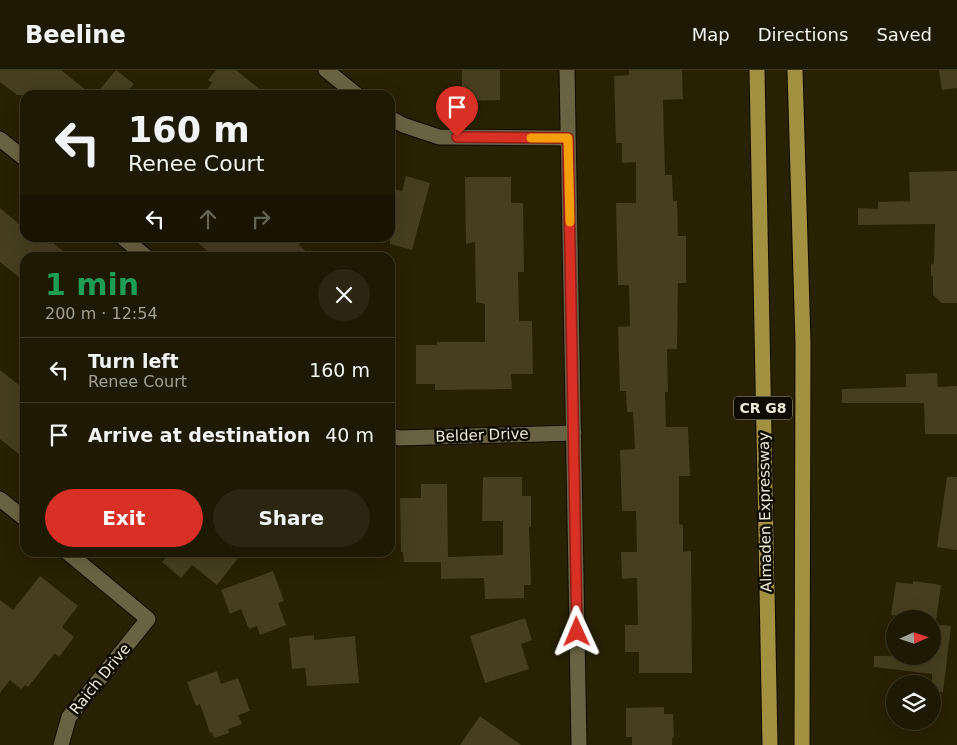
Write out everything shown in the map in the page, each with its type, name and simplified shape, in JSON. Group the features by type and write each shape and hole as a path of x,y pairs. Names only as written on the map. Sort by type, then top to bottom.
{"main road":[{"name":"Almaden Expressway","path":"757,70 770,745"},
{"name":"CR G8","path":"795,70 803,343 802,745"}],"street":[{"path":"326,70 351,90"},
{"path":"567,70 579,745"},
{"path":"395,121 439,136 568,138"},
{"path":"0,139 20,155"},
{"path":"128,242 140,252"},
{"name":"Belder Drive","path":"395,437 574,433"},
{"path":"0,498 20,515"},
{"name":"Raich Drive","path":"61,745 69,717 148,619 73,557"}],"building":[{"path":"0,70 61,70 86,90 20,90 20,95 17,95 0,82"},
{"path":"116,70 134,84 129,90 99,90"},
{"path":"216,70 236,70 261,90 207,90 212,83 208,80"},
{"path":"462,70 500,70 500,100 464,101 464,98 462,98"},
{"path":"629,70 682,70 683,99 663,100 665,175 672,175 673,201 677,201 678,236 686,236 686,283 678,283 677,349 667,349 668,392 665,392 666,427 688,427 690,476 679,476 679,524 683,525 683,552 691,551 692,673 639,673 639,652 625,652 625,625 638,625 637,578 622,579 621,552 637,552 636,511 622,511 620,450 635,449 633,412 627,412 626,391 620,391 618,327 630,326 629,285 618,285 616,203 636,203 636,162 622,163 622,143 616,143 614,76 629,75"},
{"path":"939,70 957,70 957,88 942,90"},
{"path":"957,171 957,303 942,303 933,295 933,277 931,275 931,265 934,263 935,224 858,225 858,208 878,209 878,202 910,201 909,172"},
{"path":"406,176 430,183 412,250 390,244 390,242 395,242 395,189 402,191"},
{"path":"465,177 511,177 511,203 523,203 524,272 518,272 519,321 532,321 533,374 511,374 512,389 435,390 435,384 416,384 416,345 437,345 437,342 485,342 485,304 476,302 475,242 466,244"},
{"path":"0,208 20,225 20,242 52,242 64,252 20,252 20,278 0,262"},
{"path":"197,242 302,242 299,245 307,252 209,252"},
{"path":"0,370 20,386 20,455 0,439"},
{"path":"937,373 938,387 957,386 957,434 925,434 924,403 842,403 842,389 906,387 906,374"},
{"path":"483,477 522,477 522,496 531,496 531,527 529,527 531,585 524,585 524,598 485,599 484,578 441,579 441,562 404,562 403,552 401,552 400,498 421,498 421,484 447,484 448,557 503,555 503,521 482,521"},
{"path":"947,477 957,477 957,550 937,547"},
{"path":"166,557 239,557 217,585 192,565 181,578 162,562"},
{"path":"273,571 284,601 278,603 286,625 260,635 257,626 249,629 241,609 230,614 221,590"},
{"path":"40,576 78,606 62,627 74,637 59,657 55,653 28,687 25,685 21,689 10,680 0,693 0,600 13,610"},
{"path":"913,581 941,585 938,610 892,610 896,582 913,584"},
{"path":"525,618 532,640 521,644 529,669 485,683 470,636"},
{"path":"941,625 951,626 943,692 941,692 941,675 874,667 874,656 886,656 886,665 941,665"},
{"path":"314,635 314,640 355,636 359,683 307,686 305,668 292,669 289,638"},
{"path":"217,671 221,684 238,678 250,711 238,715 242,724 228,729 229,733 214,738 212,732 210,733 200,704 196,706 187,682"},
{"path":"664,707 664,714 673,714 674,738 672,737 672,745 632,745 632,737 626,737 626,708"},
{"path":"480,716 521,745 460,745"}],"slow traffic":[{"path":"531,138 568,138 570,222"}],"route":[{"path":"457,137 568,138 577,632"}]}
